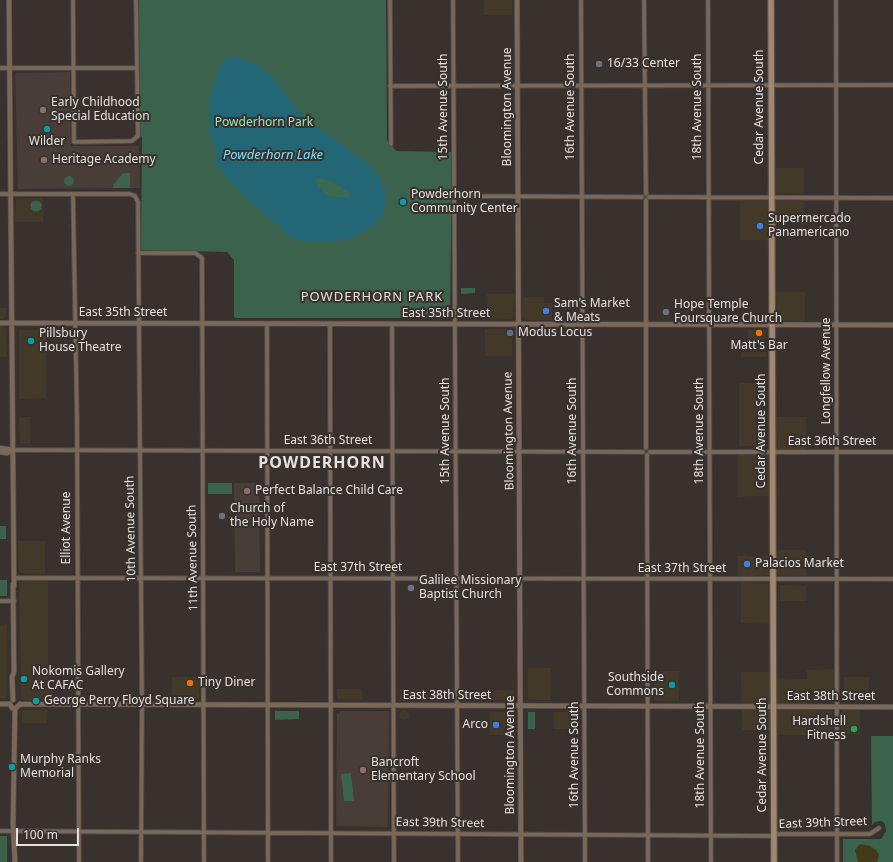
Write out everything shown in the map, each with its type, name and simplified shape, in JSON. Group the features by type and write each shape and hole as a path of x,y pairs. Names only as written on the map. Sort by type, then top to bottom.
{"main road":[{"name":"Cedar Avenue South","path":"771,0 774,862"}],"street":[{"path":"9,0 14,582 11,702 12,708 15,709 15,862"},
{"path":"73,0 74,142 132,141 136,140 138,136 136,0"},
{"path":"390,0 391,144"},
{"name":"15th Avenue South","path":"453,0 457,451 458,862"},
{"name":"Bloomington Avenue","path":"517,0 521,862"},
{"name":"16th Avenue South","path":"581,0 585,862"},
{"path":"644,0 644,86 647,199 646,448 643,452 647,455"},
{"name":"18th Avenue South","path":"708,0 711,862"},
{"name":"Longfellow Avenue","path":"836,0 838,579 837,862"},
{"path":"0,68 137,68"},
{"path":"390,86 893,85"},
{"path":"0,194 73,194"},
{"name":"10th Avenue South","path":"73,194 130,194 135,196 138,202 142,705 141,862"},
{"name":"Elliot Avenue","path":"73,194 77,450 79,862"},
{"path":"642,197 646,194"},
{"path":"454,196 642,197 647,199 709,197 893,198"},
{"name":"11th Avenue South","path":"138,253 195,253 202,258 204,862"},
{"name":"East 35th Street","path":"0,323 893,325"},
{"path":"267,324 268,862"},
{"path":"330,324 331,862"},
{"path":"392,324 394,451 394,862"},
{"name":"East 36th Street","path":"0,448 13,450 140,451 643,452"},
{"path":"646,448 650,452 647,455 648,862"},
{"name":"East 36th Street","path":"0,452 7,453 13,450"},
{"name":"East 36th Street","path":"650,452 893,452"},
{"name":"East 37th Street","path":"14,582 78,578 893,580"},
{"path":"0,601 14,601"},
{"path":"0,704 18,700 20,704 19,707 15,709"},
{"name":"East 38th Street","path":"20,704 893,707"},
{"name":"East 39th Street","path":"0,832 458,833 584,836 711,836 870,834 879,828"}],"shaded area":[{"path":"484,0 512,0 512,15 484,15"},
{"name":"Early Childhood Special Education","path":"70,72 71,146 139,146 140,188 18,189 15,73"},
{"path":"776,168 804,168 804,194 776,193"},
{"path":"43,198 43,222 15,222 16,199"},
{"path":"740,200 767,201 768,240 740,240"},
{"path":"777,201 804,201 804,215 775,215 775,204"},
{"path":"776,292 805,292 805,321 777,320"},
{"path":"487,294 515,294 513,319 486,320"},
{"path":"523,297 544,297 544,303 552,303 552,320 524,320 522,317"},
{"path":"0,308 6,308 6,316 3,319 0,319"},
{"path":"0,326 4,326 6,329 7,357 0,357"},
{"path":"485,329 512,329 512,356 485,356"},
{"path":"19,330 46,330 46,398 19,399"},
{"path":"748,330 766,330 766,339 748,339"},
{"path":"741,352 766,352 766,357 741,357"},
{"path":"739,383 766,383 766,446 739,446"},
{"path":"19,417 30,417 30,444 20,444"},
{"path":"776,417 806,417 806,449 778,449"},
{"path":"738,455 768,455 769,496 738,497"},
{"path":"234,483 259,483 260,572 235,572"},
{"path":"18,541 45,541 45,574 19,573"},
{"path":"777,550 806,550 806,576 777,575"},
{"path":"738,556 769,556 769,575 738,577"},
{"path":"48,580 48,690 53,690 53,700 23,700 21,698 19,582"},
{"path":"741,582 768,583 769,624 741,623"},
{"path":"780,585 806,586 806,601 780,601"},
{"path":"7,625 7,698 0,698 0,626"},
{"path":"528,668 551,668 551,700 528,700"},
{"path":"833,669 833,701 807,701 808,710 832,711 833,735 778,735 777,730 742,730 741,672 769,672 769,678 807,679 807,670"},
{"path":"654,671 679,671 679,701 654,701"},
{"path":"172,677 199,677 199,699 172,699"},
{"path":"844,677 869,677 869,701 844,701"},
{"path":"337,689 362,689 363,700 337,699"},
{"path":"400,689 453,689 453,700 400,700"},
{"path":"491,690 514,690 514,700 491,700"},
{"path":"22,710 47,710 47,723 22,723"},
{"path":"402,710 406,710 408,711 408,719 402,720 399,717 399,713"},
{"path":"842,710 860,710 860,734 840,734 840,713"},
{"name":"Bancroft Elementary School","path":"341,711 389,711 388,827 336,826 337,714"},
{"path":"490,712 513,712 513,735 490,735"},
{"path":"554,712 578,712 578,729 554,729"}],"green space":[{"name":"Powderhorn Park","path":"139,0 386,0 387,140 396,151 452,152 450,318 236,318 234,317 234,260 227,252 141,250 142,137 140,136"},
{"path":"123,173 130,173 130,188 113,188 113,185"},
{"path":"67,176 71,176 73,177 73,185 67,186 64,183 64,179"},
{"path":"317,177 332,181 350,193 349,197 330,197 322,191 316,182"},
{"path":"34,201 38,201 40,202 40,210 34,211 31,208 31,204"},
{"path":"461,288 475,288 475,293 461,294"},
{"path":"208,483 232,483 232,494 208,494"},
{"path":"0,526 6,526 6,539 0,539"},
{"path":"0,580 7,580 7,596 0,596"},
{"path":"275,711 299,711 299,719 275,720"},
{"path":"528,712 535,712 535,729 528,729"},
{"path":"871,736 893,736 893,862 843,862 843,839 881,839 886,831 885,824 882,821 875,822 872,825"},
{"path":"351,773 354,801 344,801 341,774"},
{"path":"0,836 7,836 7,862 0,862"}],"sand":[{"path":"860,844 870,846 876,850 879,855 877,862 858,862 855,850"}],"water":[{"name":"Powderhorn Lake","path":"231,57 240,57 250,64 256,64 273,78 303,116 369,165 379,176 385,191 384,216 380,217 375,224 356,236 339,241 308,242 292,238 240,192 215,164 217,157 210,132 209,102 219,69 224,61","holes":["317,177 332,181 350,193 349,197 330,197 322,191 316,183"]}],"place":[{"name":"16/33 Center","path":"599,64"},
{"name":"Early Childhood Special Education","path":"43,110"},
{"name":"Wilder","path":"47,129"},
{"name":"Heritage Academy","path":"44,160"},
{"name":"Powderhorn Community Center","path":"403,202"},
{"name":"Supermercado Panamericano","path":"760,226"},
{"name":"Sam's Market & Meats","path":"546,311"},
{"name":"Hope Temple Foursquare Church","path":"666,312"},
{"name":"Modus Locus","path":"510,333"},
{"name":"Matt's Bar","path":"759,333"},
{"name":"Pillsbury House Theatre","path":"31,341"},
{"name":"Perfect Balance Child Care","path":"247,491"},
{"name":"Church of the Holy Name","path":"222,516"},
{"name":"Palacios Market","path":"747,564"},
{"name":"Galilee Missionary Baptist Church","path":"411,588"},
{"name":"Nokomis Gallery At CAFAC","path":"24,679"},
{"name":"Tiny Diner","path":"190,683"},
{"name":"Southside Commons","path":"672,685"},
{"name":"George Perry Floyd Square","path":"36,701"},
{"name":"Arco","path":"496,725"},
{"name":"Hardshell Fitness","path":"854,729"},
{"name":"Murphy Ranks Memorial","path":"12,767"},
{"name":"Bancroft Elementary School","path":"363,770"}],"district":[{"name":"POWDERHORN PARK","path":"372,297"},
{"name":"POWDERHORN","path":"322,463"}]}
